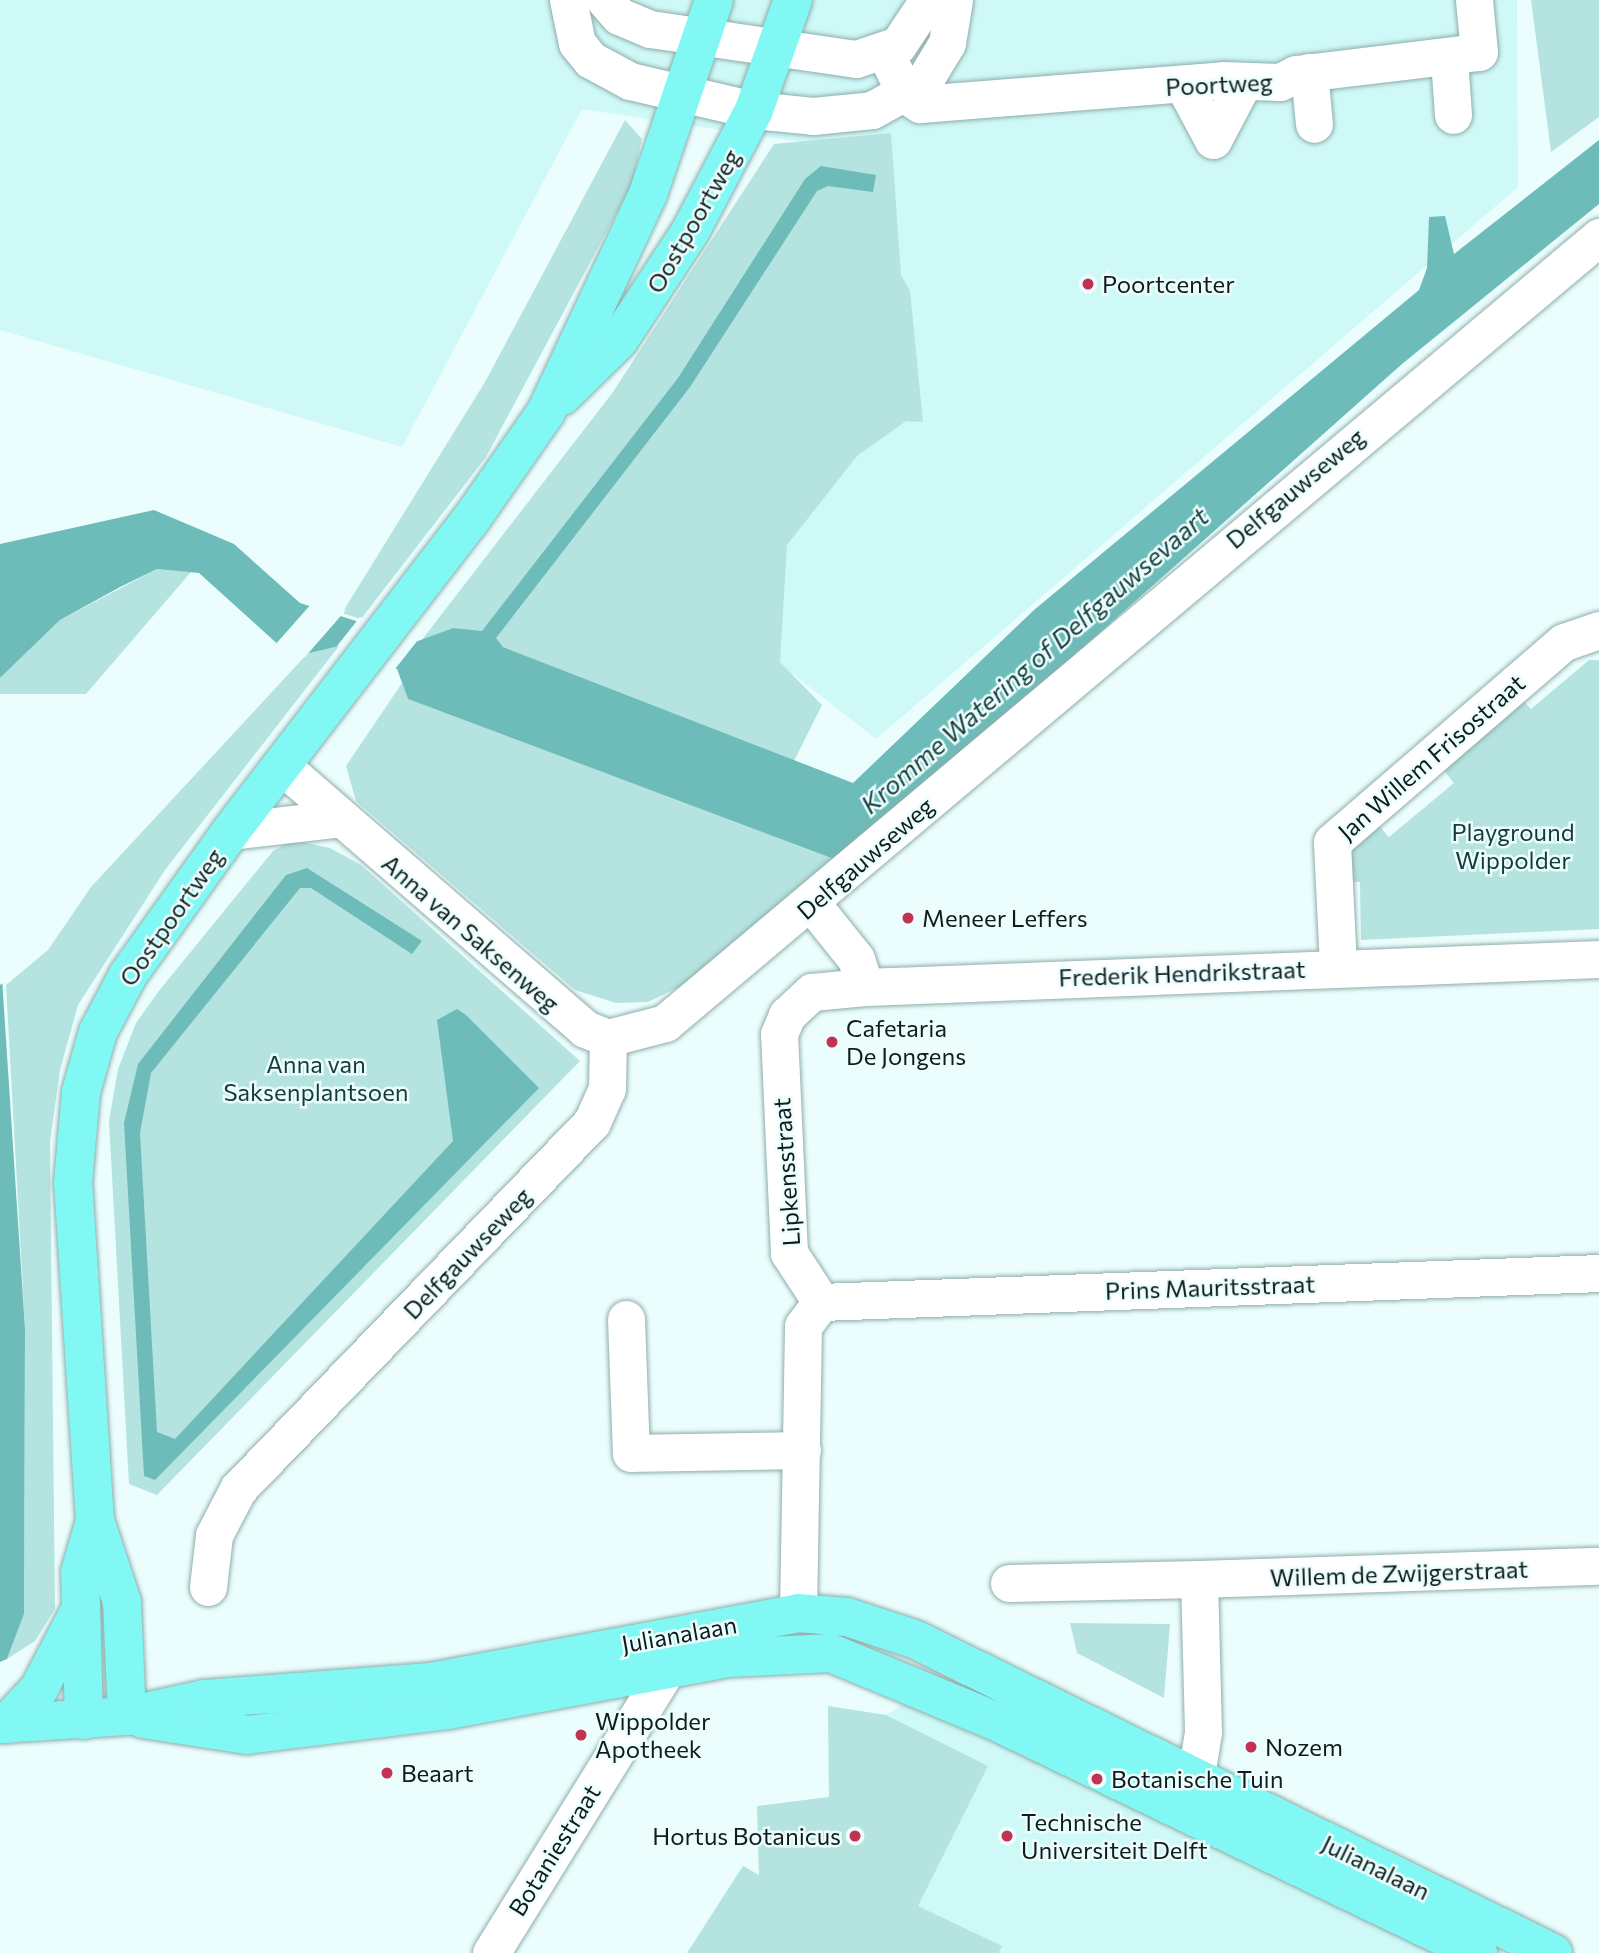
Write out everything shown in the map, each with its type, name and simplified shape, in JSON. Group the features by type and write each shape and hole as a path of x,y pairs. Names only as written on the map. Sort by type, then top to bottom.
{"main road":[{"name":"Oostpoortweg","path":"546,412 648,194 685,96 715,0"},
{"name":"Oostpoortweg","path":"127,1716 122,1602 95,1521 73,1183 81,1092 98,1032 128,975 231,831 284,767 378,643 546,412 638,315 754,110 793,0"},
{"name":"Oostpoortweg","path":"84,1720 80,1572 95,1521"},
{"name":"Oostpoortweg","path":"3,1724 40,1689 79,1610"},
{"name":"Julianalaan","path":"667,1652 798,1613 884,1625 1478,1953"},
{"name":"Julianalaan","path":"3,1724 127,1716 204,1699 430,1682 667,1652 831,1653 1194,1797 1553,1953"}],"street":[{"path":"568,0 569,22 591,60 630,81 754,110 841,115 906,94 938,65 954,0"},
{"path":"605,0 619,16 650,29 776,52 856,59 885,52 908,36 928,0"},
{"name":"Poortweg","path":"906,94 920,104 1184,86 1223,80 1242,85 1309,72 1449,59 1479,52 1474,0"},
{"path":"885,52 906,94"},
{"path":"1449,59 1453,115"},
{"path":"1309,72 1314,124"},
{"path":"1184,86 1213,140 1242,85"},
{"name":"Delfgauwseweg","path":"208,1587 214,1535 238,1489 592,1122 607,1089 608,1038 665,1023 812,904 1200,568 1582,263 1599,237"},
{"name":"Jan Willem Frisostraat","path":"1338,967 1332,842 1564,642 1599,630"},
{"name":"Anna van Saksenweg","path":"284,767 564,1014 608,1038"},
{"path":"231,831 341,818"},
{"path":"812,904 856,959 865,987"},
{"name":"Frederik Hendrikstraat","path":"865,987 1599,959"},
{"name":"Lipkensstraat","path":"821,1302 789,1253 779,1034 787,1015 811,992 865,987"},
{"name":"Prins Mauritsstraat","path":"821,1302 1599,1273"},
{"path":"798,1613 803,1326 821,1302"},
{"path":"626,1319 631,1453 802,1450"},
{"name":"Willem de Zwijgerstraat","path":"1199,1579 1599,1566"},
{"path":"1009,1583 1199,1579 1194,1797"},
{"name":"Botaniestraat","path":"491,1953 667,1652"}],"shaded area":[{"path":"0,0 1517,0 1518,187 876,739 748,639 879,154 582,109 402,447 0,330"},
{"name":"Technische Universiteit Delft","path":"941,1682 1494,1953 687,1953 743,1866 759,1875 757,1806 829,1797 828,1706 886,1715"}],"green space":[{"path":"1531,0 1599,0 1599,117 1551,152"},
{"path":"625,120 642,139 632,184 486,457 361,619 342,613 485,382"},
{"path":"891,133 901,275 910,291 923,422 906,421 857,456 787,545 780,662 822,705 794,761 503,647 496,638 453,628 421,641 613,392 774,144"},
{"path":"157,569 191,572 86,694 0,694 0,678 60,620"},
{"path":"339,646 165,870 78,1005 60,1070 50,1142 55,1609 35,1641 7,1659 24,1614 25,1329 6,985 48,950 91,887 309,652"},
{"name":"Playground Wippolder","path":"1589,660 1599,660 1599,929 1361,940 1360,882 1345,882 1343,857 1374,820 1389,837 1454,783 1437,762 1515,692 1531,709"},
{"path":"402,683 408,699 842,862 681,986 648,1002 616,1003 575,990 356,801 346,766"},
{"name":"Anna van Saksenplantsoen","path":"293,840 330,848 361,865 580,1061 157,1495 129,1484 109,1121 118,1069 136,1023 158,992 273,851"},
{"path":"1070,1623 1170,1624 1164,1698 1077,1653"},
{"name":"Hortus Botanicus","path":"828,1706 886,1715 988,1766 918,1906 1002,1946 999,1953 687,1953 743,1866 759,1875 757,1806 829,1797"}],"water":[{"name":"Kromme Watering of Delfgauwsevaart","path":"1599,140 1599,204 1402,364 842,862 408,699 397,669 339,646 292,657 199,573 157,569 120,587 60,620 0,678 0,544 154,510 234,544 300,603 418,641 453,628 482,631 678,378 805,179 821,166 876,175 873,192 828,186 817,191 690,387 496,638 503,647 853,783 1034,610 1419,290 1427,268 1429,217 1445,216 1454,254"},
{"path":"307,868 422,941 412,954 311,888 300,888 151,1073 140,1133 157,1432 175,1439 453,1141 437,1020 457,1009 466,1015 539,1088 155,1480 144,1476 124,1123 138,1064 286,875"},
{"path":"0,948 25,1329 24,1614 7,1659 0,1662"}],"pier":[{"path":"313,602 346,610 305,657 291,660 274,646"},
{"path":"360,617 418,640 395,669 337,646"},
{"path":"2,948 8,979 0,985 0,949"}],"place":[{"name":"Poortcenter","path":"1088,284"},
{"name":"Meneer Leffers","path":"908,918"},
{"name":"Cafetaria De Jongens","path":"832,1042"},
{"name":"Wippolder Apotheek","path":"581,1735"},
{"name":"Nozem","path":"1251,1747"},
{"name":"Beaart","path":"387,1773"},
{"name":"Botanische Tuin","path":"1097,1779"},
{"name":"Hortus Botanicus","path":"855,1836"},
{"name":"Technische Universiteit Delft","path":"1007,1836"}]}
